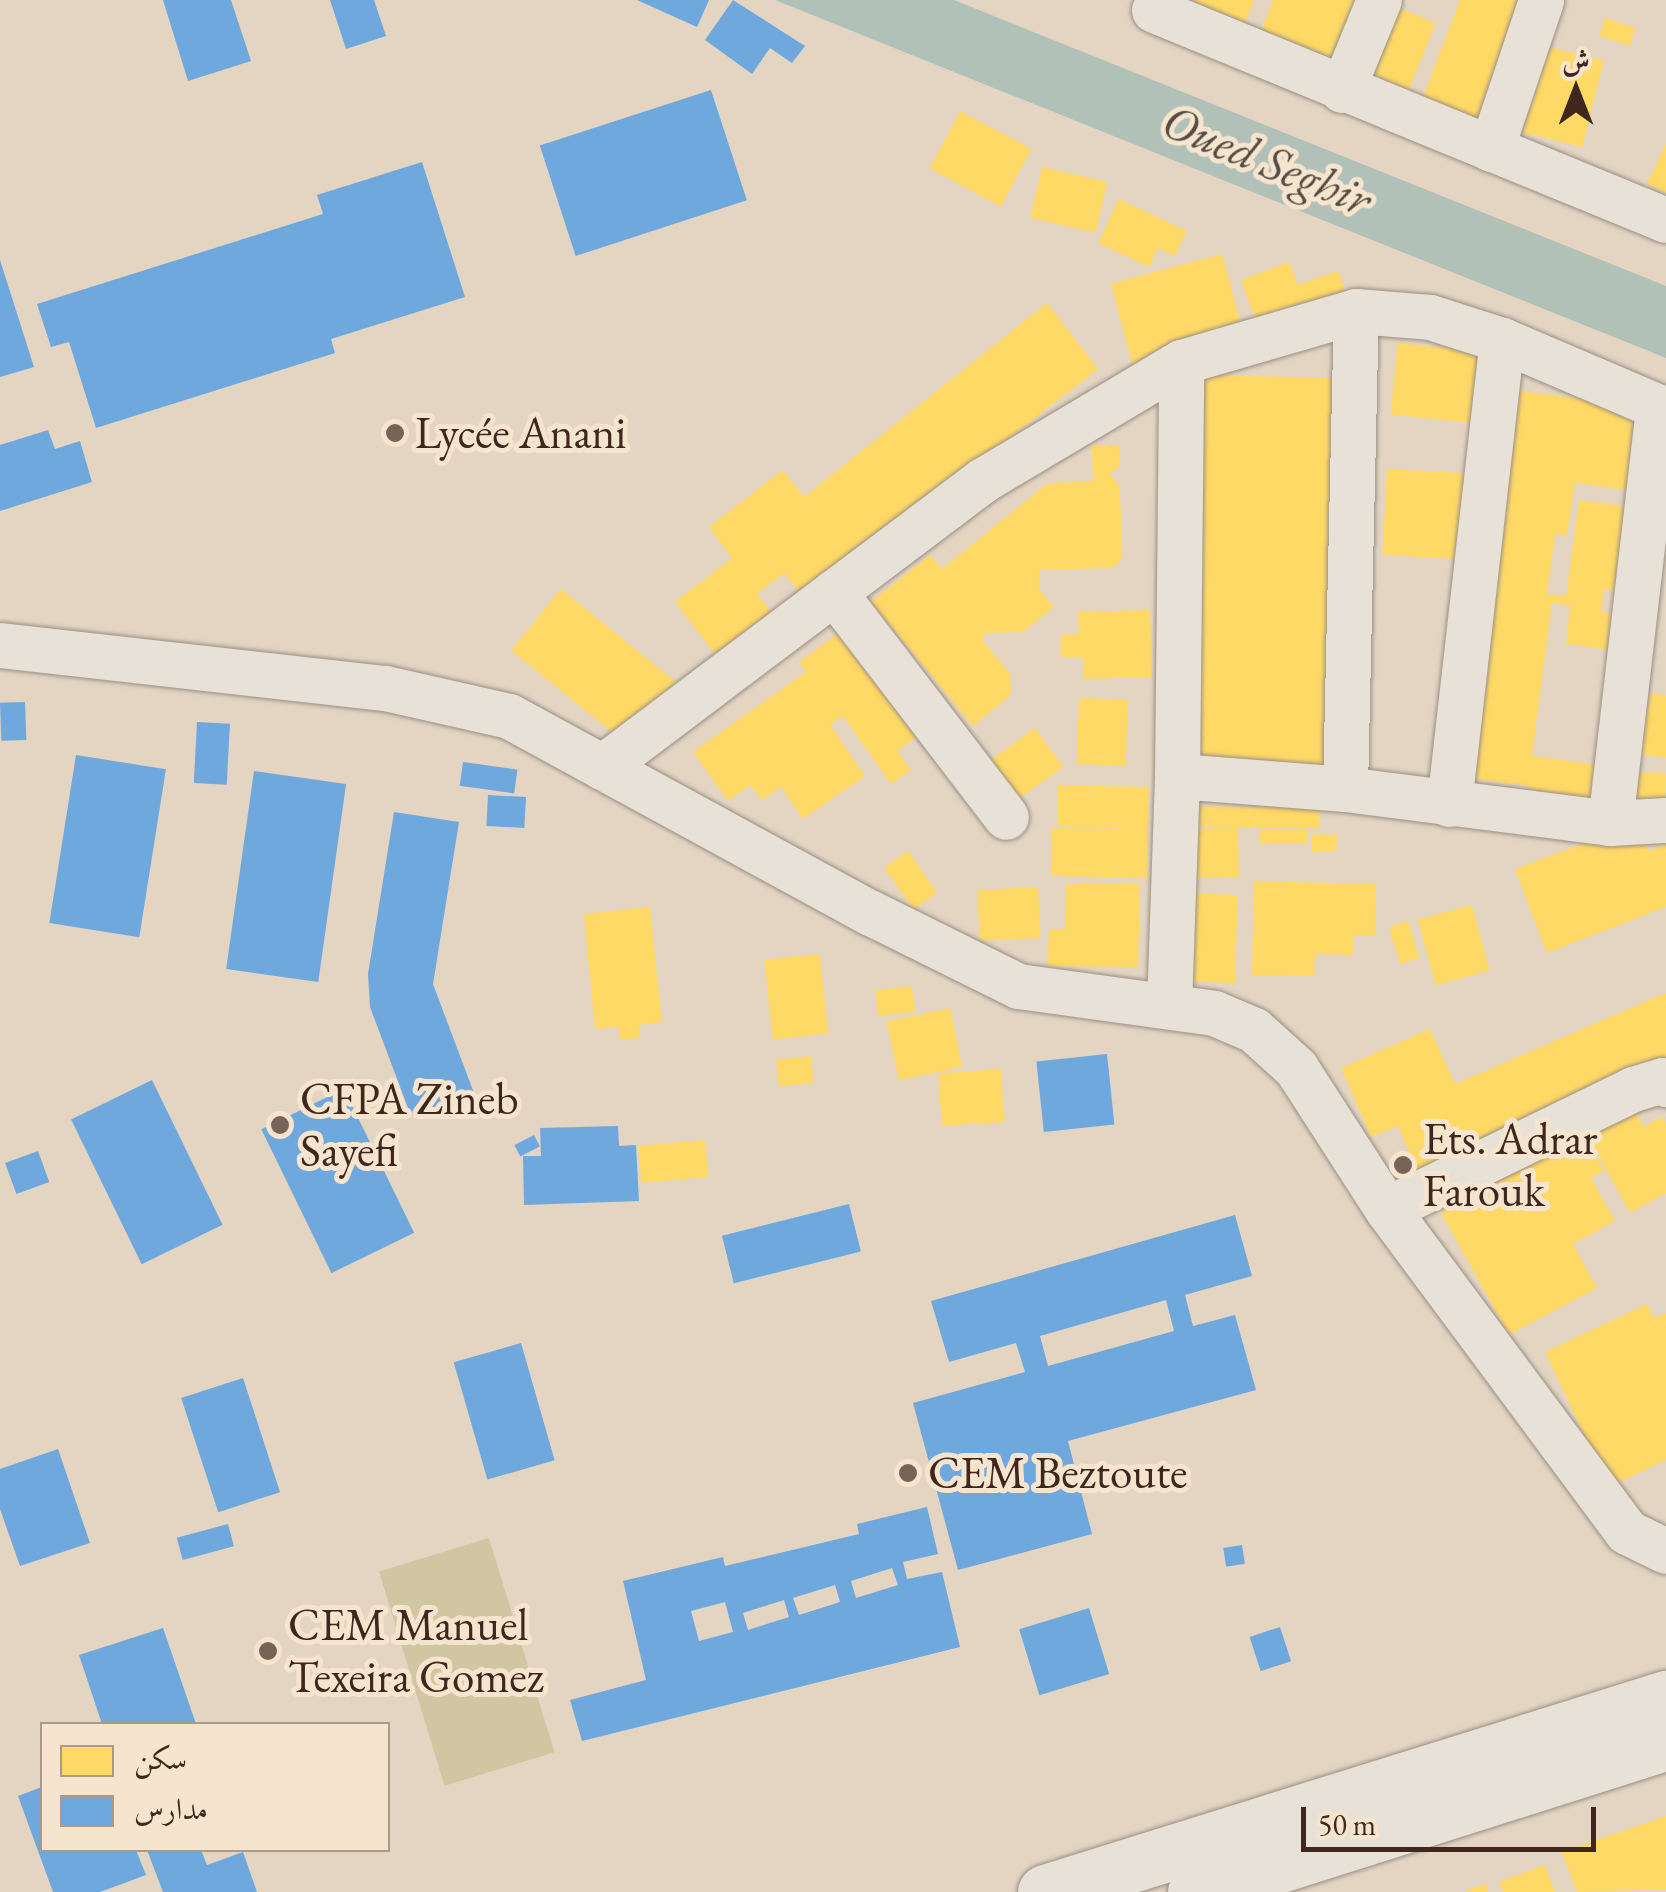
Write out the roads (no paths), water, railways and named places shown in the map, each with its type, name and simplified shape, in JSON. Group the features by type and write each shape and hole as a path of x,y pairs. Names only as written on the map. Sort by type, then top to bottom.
{"street":[{"path":"1342,90 1379,0"},
{"path":"1491,149 1541,0"},
{"path":"1154,10 1666,220"},
{"path":"1345,789 1356,311"},
{"path":"602,767 983,480 1181,362 1356,311 1430,317 1502,340 1662,409 1610,823"},
{"path":"1449,804 1502,340"},
{"path":"1169,1006 1177,776 1181,362"},
{"path":"834,592 1006,818"},
{"path":"0,645 385,688 509,716 871,913 1018,986 1214,1013 1254,1030 1296,1068 1386,1209 1647,1541 1666,1508"},
{"path":"1177,776 1345,789 1610,823 1666,820"},
{"path":"1386,1209 1634,1089 1662,1080 1666,1084"},
{"path":"1046,1892 1666,1698"},
{"path":"1195,1892 1666,1743"}],"water":[{"name":"Oued Seghir","path":"775,0 954,0 1666,286 1666,358"}],"place":[{"name":"Lycée Anani","path":"395,433"},
{"name":"CFPA Zineb Sayefi","path":"280,1125"},
{"name":"Ets. Adrar Farouk","path":"1403,1165"},
{"name":"CEM Beztoute","path":"908,1473"},
{"name":"CEM Manuel Texeira Gomez","path":"268,1651"}]}
